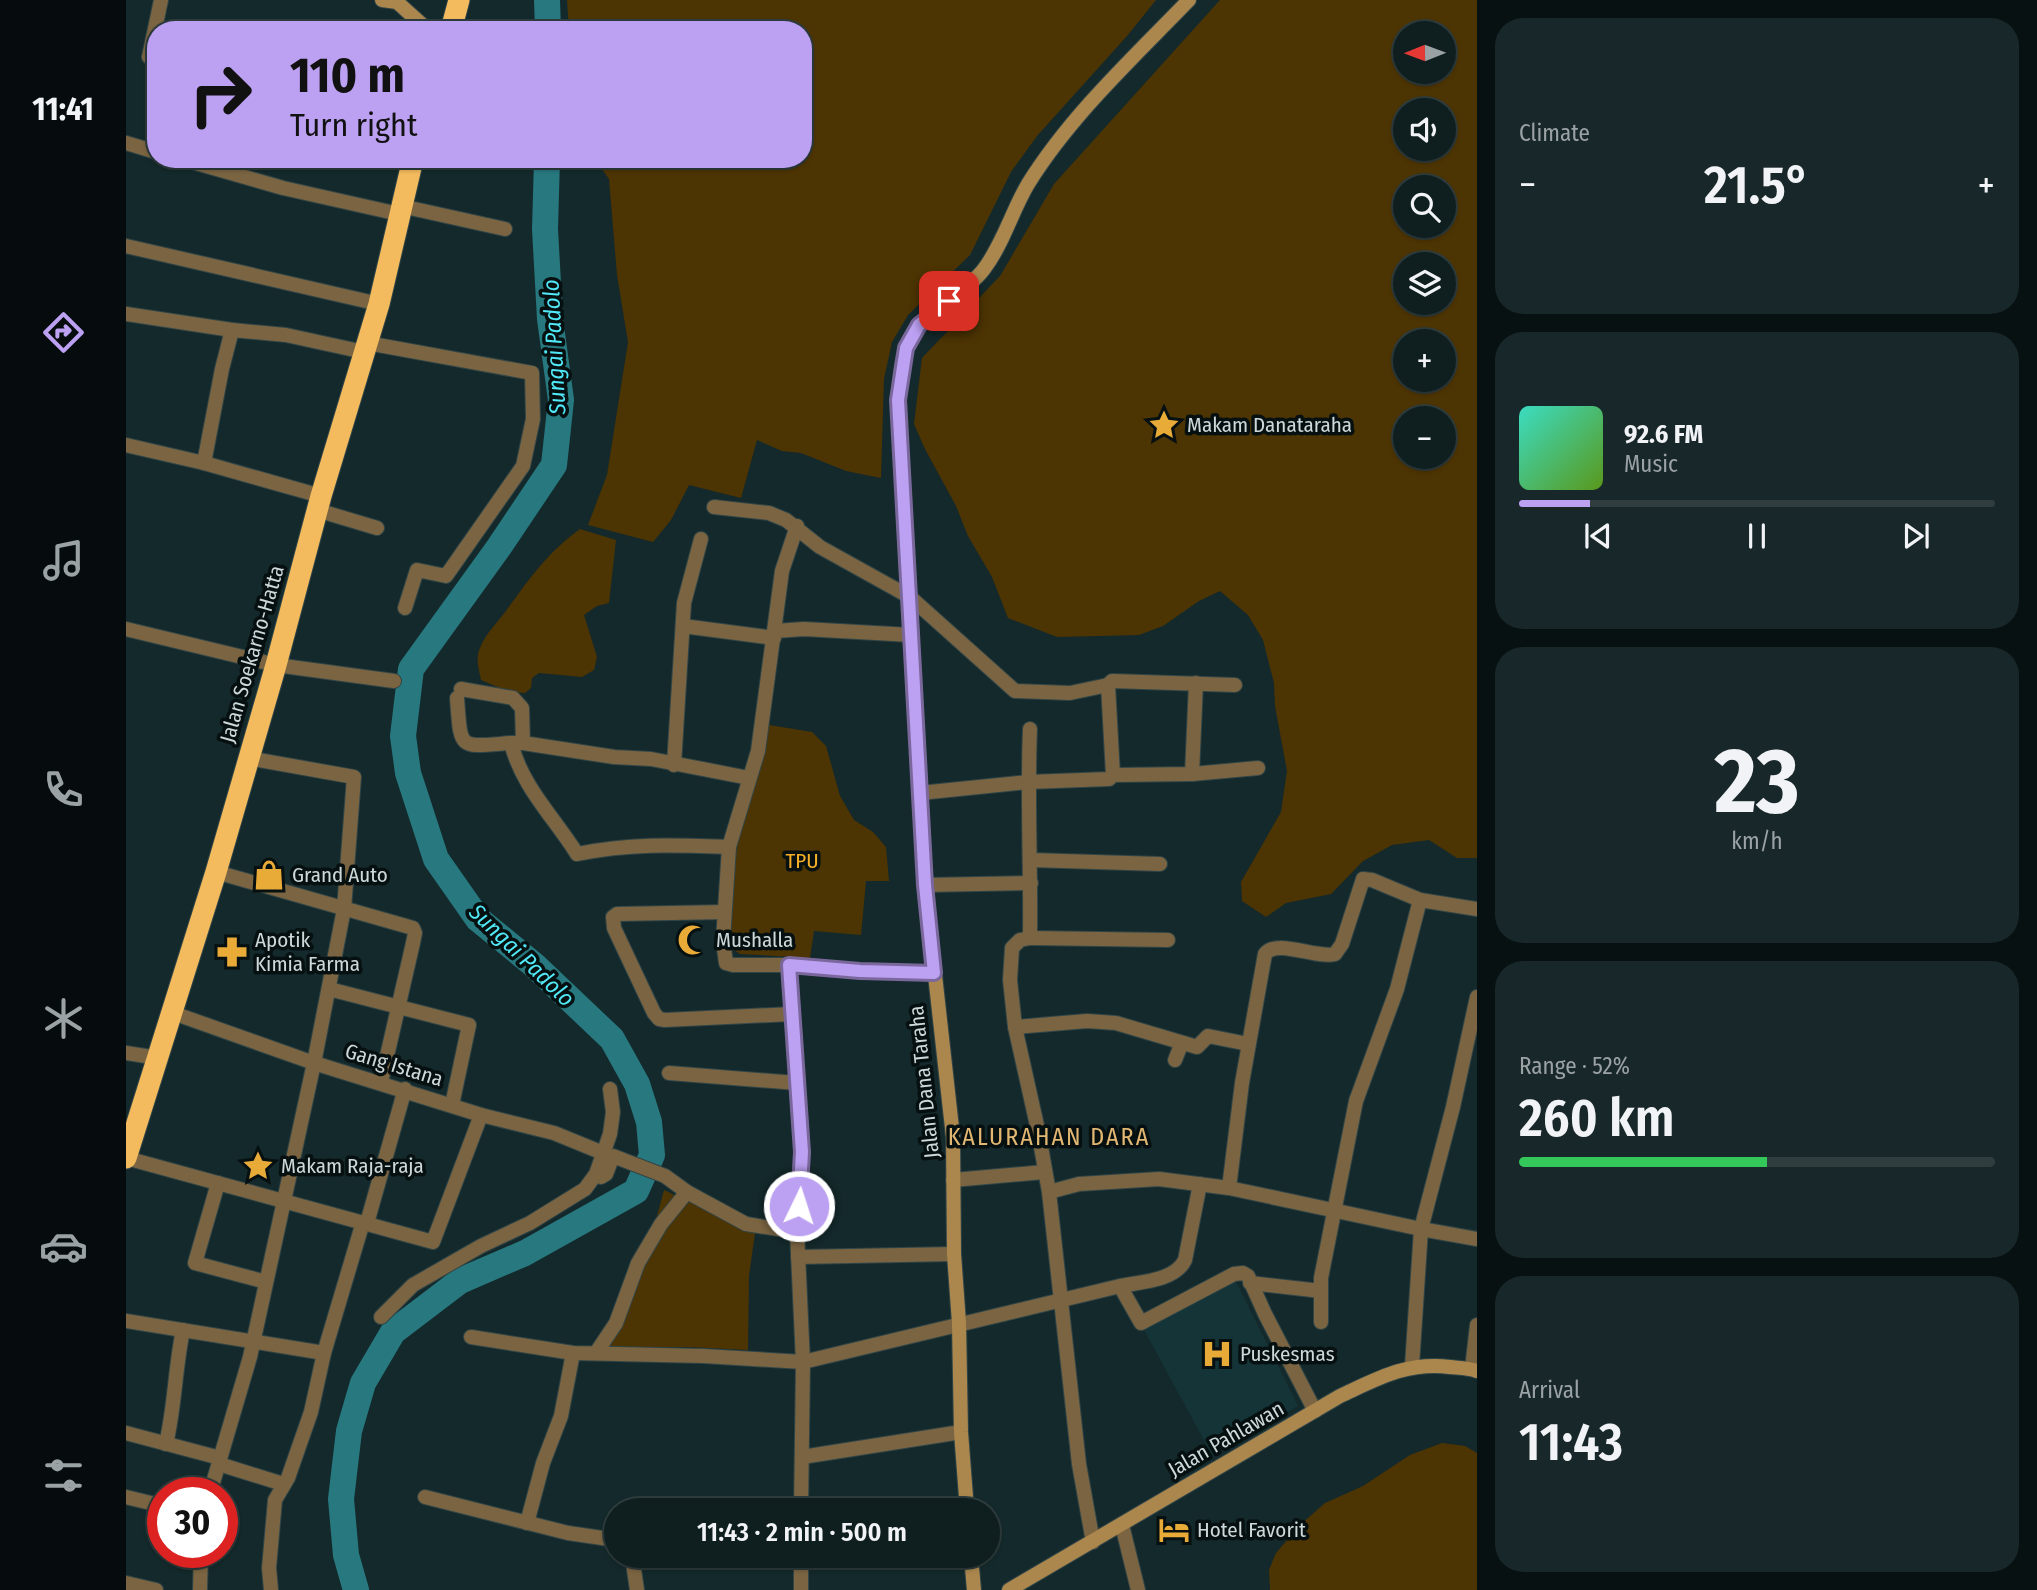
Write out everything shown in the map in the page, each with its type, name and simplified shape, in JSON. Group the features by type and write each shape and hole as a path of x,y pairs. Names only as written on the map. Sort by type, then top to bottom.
{"highway":[{"path":"453,21 459,0"},
{"name":"Jalan Soekarno-Hatta","path":"126,1158 216,872 276,665 319,503 379,304 411,168"}],"street":[{"path":"157,21 161,0"},
{"path":"382,0 401,1 420,21"},
{"name":"Jalan Dana Taraha","path":"966,1498 954,1254 953,1137 925,885 898,400 906,348 919,325 983,270 1028,185 1086,107 1189,0"},
{"path":"126,144 147,150"},
{"path":"213,168 283,188 505,229"},
{"path":"126,246 379,304"},
{"path":"126,314 286,335 532,373 533,419 523,466 446,576 417,570 405,608"},
{"path":"204,463 232,330"},
{"path":"126,445 204,463 319,503 377,528"},
{"path":"714,507 769,513 797,526 820,547 910,597 1015,691 1070,693 1108,685 1112,681 1235,685"},
{"path":"797,526 782,571 758,751 729,847 723,941 726,962 733,965 789,965 934,973"},
{"path":"674,765 684,603 701,539"},
{"path":"683,626 774,635 804,629 911,635"},
{"path":"126,630 276,665 394,681"},
{"path":"1192,774 1196,683"},
{"path":"1108,685 1113,775"},
{"path":"729,847 654,844 615,846 577,854 527,785 516,762 517,743 524,720 522,708 513,698 459,693 460,735 464,742 473,745 517,743 614,757 651,759 749,778"},
{"path":"1030,729 1030,938"},
{"path":"215,1477 253,1341 314,1063 344,909 354,777 248,758"},
{"path":"920,793 1028,782 1109,779 1113,775 1192,774 1258,768"},
{"path":"1031,860 1160,864"},
{"path":"216,872 413,928 413,943 381,1082"},
{"path":"1229,1188 1248,1044 1265,954 1269,949 1277,946 1326,956 1335,954 1342,944 1363,879 1372,880 1420,900 1477,909"},
{"path":"925,885 1031,883"},
{"path":"1321,1321 1321,1278 1356,1101 1397,989 1420,900"},
{"path":"724,912 617,914 613,918 614,929 654,1013 659,1019 665,1020 792,1014"},
{"path":"1093,1542 1079,1464 1049,1192 1015,1027 1010,980 1012,948 1020,940 1030,938 1168,940"},
{"path":"789,965 802,1152 797,1232 803,1362 801,1498"},
{"path":"328,989 469,1025 452,1105"},
{"path":"1412,1366 1421,1229 1453,1107 1472,1048 1477,997"},
{"name":"Gang Istana","path":"173,1013 314,1063 405,1089 481,1115 554,1133 603,1153"},
{"path":"1015,1027 1087,1021 1116,1023 1181,1045 1200,1047 1208,1035 1248,1044"},
{"path":"1175,1060 1181,1045"},
{"path":"126,1053 158,1058"},
{"path":"669,1073 797,1083"},
{"path":"271,1590 275,1500 288,1478 311,1412 324,1353 405,1089"},
{"path":"590,1184 610,1134 613,1112 610,1089"},
{"path":"126,1158 433,1242 481,1115"},
{"path":"381,1317 413,1285 481,1246 530,1223 606,1174 613,1156 665,1176 687,1192 746,1224 797,1232"},
{"path":"953,1180 1045,1172"},
{"path":"1049,1192 1079,1184 1159,1179 1229,1188 1477,1239"},
{"path":"218,1183 195,1263 266,1282"},
{"path":"471,1337 573,1353 803,1362 1166,1276 1179,1270 1185,1260 1200,1184"},
{"path":"596,1353 616,1324 638,1263 661,1224 687,1192"},
{"path":"798,1257 954,1254"},
{"path":"1119,1286 1141,1323 1234,1274 1242,1273 1248,1276 1315,1411"},
{"path":"1251,1283 1321,1291"},
{"path":"126,1321 324,1353"},
{"path":"1474,1370 1477,1325"},
{"path":"166,1444 183,1330"},
{"path":"527,1523 542,1463 561,1416 573,1353"},
{"name":"Jalan Pahlawan","path":"1009,1590 1340,1396 1412,1366 1474,1370"},
{"path":"802,1457 961,1432"},
{"path":"126,1433 220,1461 283,1484"},
{"path":"126,1497 147,1502"},
{"path":"425,1497 568,1533 604,1538"},
{"path":"1122,1525 1138,1590"},
{"path":"200,1590 201,1568"},
{"path":"634,1568 638,1590"},
{"path":"801,1568 801,1590"},
{"path":"972,1568 974,1590"},
{"path":"126,1583 156,1590"}],"shaded area":[{"path":"1234,1278 1298,1406 1212,1455 1143,1328"}],"green space":[{"path":"567,0 1156,0 1037,136 1011,172 970,255 908,315 892,342 884,379 881,478 846,471 801,453 782,451 757,440 741,498 689,485 671,520 653,542 588,525 607,475 628,342 617,275 609,179 601,168 812,168 812,21 568,21"},
{"path":"1220,0 1477,0 1477,858 1457,858 1429,840 1392,845 1363,861 1331,894 1286,903 1266,917 1242,901 1241,882 1281,812 1287,771 1275,706 1274,683 1263,640 1248,615 1220,591 1199,601 1163,626 1139,635 1057,637 1008,618 992,577 968,536 956,506 914,424 922,358 1000,276 1054,184"},
{"path":"580,529 616,540 609,603 597,606 584,615 597,657 594,670 582,677 539,673 532,678 531,688 525,693 509,692 481,680 478,656 485,638 541,566 559,546"},
{"name":"TPU","path":"769,725 812,732 826,746 840,796 854,820 873,832 886,847 889,881 866,881 861,935 814,931 810,958 740,954 731,948 727,934 739,819 751,794"},
{"path":"664,1190 755,1233 749,1276 748,1350 687,1347 607,1348 640,1279"},
{"path":"1442,1443 1465,1446 1477,1453 1477,1590 1270,1590 1269,1570 1276,1553 1299,1526 1325,1503 1363,1486 1410,1455"}],"waterway":[{"name":"Sungai Padolo","path":"547,0 548,21"},
{"name":"Sungai Padolo","path":"356,1590 346,1555 341,1499 349,1431 363,1383 393,1332 460,1281 525,1253 636,1191 652,1155 649,1122 637,1084 612,1039 534,965 478,919 436,859 408,773 403,736 411,669 554,465 561,400 550,319 545,229 547,168"}],"place":[{"name":"Makam Danataraha","path":"1164,425"},
{"name":"Grand Auto","path":"269,875"},
{"name":"Mushalla","path":"693,940"},
{"name":"Apotik Kimia Farma","path":"232,952"},
{"name":"Makam Raja-raja","path":"258,1166"},
{"name":"Puskesmas","path":"1217,1354"},
{"name":"Hotel Favorit","path":"1174,1530"}],"district":[{"name":"KALURAHAN DARA","path":"1049,1137"}],"route":[{"path":"799,1206 802,1152 789,965 934,973 925,885 898,400 906,348 919,325 949,301"}]}
